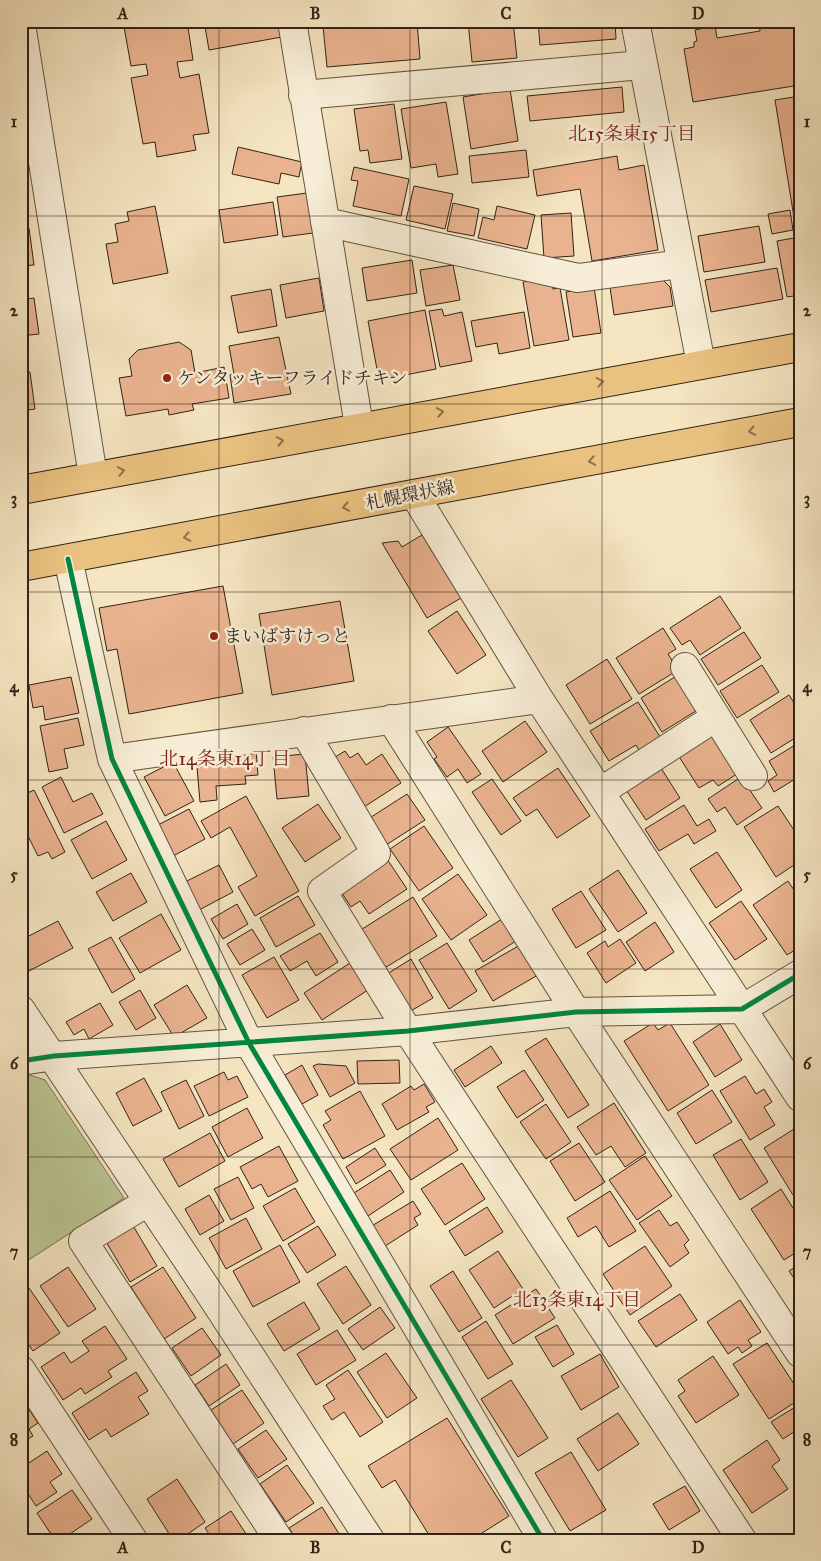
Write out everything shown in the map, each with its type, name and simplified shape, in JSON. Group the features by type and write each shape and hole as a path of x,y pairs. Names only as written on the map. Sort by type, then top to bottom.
{"main road":[{"path":"21,490 359,426 800,347"},
{"name":"札幌環状線","path":"21,567 800,422"}],"street":[{"path":"292,21 359,426"},
{"path":"636,21 642,64 701,364"},
{"path":"21,24 93,476"},
{"path":"303,95 642,64"},
{"path":"325,222 578,278 681,264"},
{"path":"414,494 540,699 800,1097"},
{"path":"68,559 112,759 249,1043 543,1540"},
{"path":"685,667 753,776"},
{"path":"112,759 540,699"},
{"path":"600,792 716,717"},
{"path":"391,719 576,1012 800,1353"},
{"path":"304,731 376,853 322,891 408,1031 742,1540"},
{"path":"21,1061 54,1056 408,1031 576,1012 742,1009 800,974"},
{"path":"21,1010 54,1056 370,1540"},
{"path":"148,1202 83,1241 279,1540"},
{"path":"21,1370 133,1540"}],"green space":[{"path":"30,1075 45,1080 124,1198 21,1265 21,1076"}],"building":[{"path":"123,21 187,21 193,60 177,62 180,78 199,74 209,133 193,135 196,150 157,157 155,142 143,144 131,78 148,75 146,64 131,66"},
{"path":"204,21 279,21 282,37 209,50"},
{"path":"380,21 417,21 420,59 327,67 323,26"},
{"path":"468,21 513,21 517,58 472,62"},
{"path":"538,21 615,21 616,39 540,45"},
{"path":"759,21 777,21 778,27 792,25 792,21 800,21 800,85 693,102 684,49 694,47 694,42 697,41 695,30 715,26 717,38 760,31"},
{"path":"622,87 624,112 530,121 527,96"},
{"path":"510,89 518,141 471,149 463,97"},
{"path":"800,96 800,230 796,230 775,100"},
{"path":"446,102 458,174 438,177 436,164 411,168 401,109"},
{"path":"394,104 402,159 370,163 368,150 360,151 354,109"},
{"path":"238,147 302,162 299,177 281,173 279,184 232,174"},
{"path":"526,150 529,177 472,183 469,156"},
{"path":"617,156 619,170 644,165 658,250 592,261 580,189 537,196 533,170"},
{"path":"354,167 409,179 401,216 353,206 358,181 351,180"},
{"path":"414,186 453,194 445,229 406,220"},
{"path":"307,193 313,233 283,237 277,197"},
{"path":"273,202 278,235 224,243 219,210"},
{"path":"453,203 479,209 474,236 447,231"},
{"path":"155,206 168,273 113,284 106,244 118,242 115,224 129,221 127,212"},
{"path":"497,206 535,215 527,249 478,238 483,217 494,220"},
{"path":"790,210 793,230 772,234 768,214"},
{"path":"571,213 574,256 544,258 541,215"},
{"path":"759,226 765,262 704,272 698,236"},
{"path":"29,228 34,265 21,266 21,229"},
{"path":"800,237 800,295 787,297 777,241"},
{"path":"412,260 417,293 367,301 362,268"},
{"path":"453,265 460,300 426,306 420,270"},
{"path":"777,268 783,299 711,312 705,280"},
{"path":"551,277 553,289 560,288 569,340 534,346 523,282"},
{"path":"319,278 324,311 286,318 280,285"},
{"path":"662,279 670,287 673,306 614,315 610,287"},
{"path":"594,287 601,333 573,337 566,292"},
{"path":"271,289 277,326 238,333 231,296"},
{"path":"34,298 39,334 21,336 21,300"},
{"path":"442,309 444,316 462,312 472,361 440,367 429,311"},
{"path":"425,310 436,369 379,380 368,321"},
{"path":"524,312 530,348 499,354 497,343 476,347 471,321"},
{"path":"279,337 291,394 234,403 230,375 234,374 229,346"},
{"path":"179,342 191,350 195,373 224,367 229,398 192,404 194,410 169,415 168,409 126,416 119,378 132,376 129,359 138,350"},
{"path":"30,372 35,409 21,411 21,373"},
{"path":"422,535 461,598 427,618 382,543 398,541 402,547"},
{"path":"223,586 243,693 129,714 117,649 107,651 99,608"},
{"path":"720,596 741,628 700,655 690,640 682,645 670,628"},
{"path":"340,601 354,681 272,695 259,614"},
{"path":"457,611 486,655 457,674 428,631"},
{"path":"663,628 676,649 668,654 678,670 639,694 616,658"},
{"path":"744,632 761,658 718,685 701,659"},
{"path":"607,659 632,699 590,724 566,685"},
{"path":"762,665 779,692 737,718 720,691"},
{"path":"21,673 27,705 21,706"},
{"path":"678,675 699,709 662,732 641,698"},
{"path":"71,677 79,713 45,720 43,706 33,708 29,685"},
{"path":"789,695 800,712 800,735 771,753 750,720"},
{"path":"638,702 662,740 640,752 636,745 609,761 590,731"},
{"path":"78,718 84,745 64,749 68,768 49,772 40,726"},
{"path":"525,721 547,752 503,782 482,751"},
{"path":"448,727 481,774 467,783 458,769 447,777 434,759 437,757 427,742"},
{"path":"711,734 737,774 718,786 713,780 699,788 678,755"},
{"path":"800,742 800,776 774,792 768,781 777,775 769,761"},
{"path":"256,750 258,775 245,776 246,784 216,786 217,800 200,802 196,755"},
{"path":"345,751 350,758 358,753 366,765 382,754 401,783 364,807 332,759"},
{"path":"305,754 309,796 277,799 273,757"},
{"path":"173,762 194,801 165,816 144,777"},
{"path":"558,768 590,816 557,838 537,809 526,816 513,798"},
{"path":"661,768 680,798 646,820 626,790"},
{"path":"21,777 26,786 21,788"},
{"path":"61,777 73,802 92,793 103,814 64,833 42,787"},
{"path":"741,777 762,808 737,825 725,807 717,812 708,799"},
{"path":"492,779 521,821 501,835 472,792"},
{"path":"34,790 65,852 52,859 48,852 38,856 21,822 21,796"},
{"path":"407,794 425,820 386,845 368,819"},
{"path":"246,796 299,891 255,916 238,887 257,876 230,827 211,838 201,821"},
{"path":"318,804 341,838 305,862 282,828"},
{"path":"684,805 697,826 709,819 716,831 694,844 688,834 659,851 645,829"},
{"path":"778,806 800,839 800,861 776,877 744,827"},
{"path":"189,809 205,839 173,856 156,826"},
{"path":"106,821 127,860 92,879 71,840"},
{"path":"424,826 453,868 419,891 390,849"},
{"path":"717,852 742,890 716,908 690,869"},
{"path":"387,859 407,889 369,914 360,901 351,907 340,890"},
{"path":"219,865 233,892 199,910 185,882"},
{"path":"618,870 647,913 618,932 589,889"},
{"path":"131,873 147,902 113,921 96,892"},
{"path":"458,874 487,915 451,940 422,899"},
{"path":"788,881 800,899 800,909 796,912 800,917 800,947 787,955 753,905"},
{"path":"581,891 606,930 576,948 552,909"},
{"path":"298,896 315,925 276,947 260,918"},
{"path":"413,897 437,936 383,969 359,931"},
{"path":"741,901 767,939 735,960 709,923"},
{"path":"237,904 248,924 223,939 211,919"},
{"path":"161,914 181,950 140,973 119,938"},
{"path":"502,919 516,941 483,962 469,940"},
{"path":"58,921 73,948 29,971 21,957 21,940"},
{"path":"655,922 674,952 645,971 626,942"},
{"path":"252,929 265,950 240,965 227,944"},
{"path":"320,933 338,962 316,976 307,961 290,971 280,956"},
{"path":"111,937 135,979 112,993 88,949"},
{"path":"620,939 636,963 606,983 587,953 605,941 608,947"},
{"path":"447,943 477,991 449,1009 419,960"},
{"path":"520,945 538,975 493,1001 475,971"},
{"path":"274,957 299,1000 267,1018 242,975"},
{"path":"411,959 433,998 409,1012 387,974"},
{"path":"350,963 368,990 322,1020 304,993"},
{"path":"187,985 207,1018 174,1037 154,1005"},
{"path":"140,990 156,1018 136,1030 119,1002"},
{"path":"100,1003 113,1025 89,1039 84,1029 74,1035 66,1022"},
{"path":"653,1023 658,1030 670,1023 709,1085 668,1111 624,1041"},
{"path":"720,1024 742,1060 715,1077 693,1042"},
{"path":"546,1038 589,1105 568,1118 525,1051"},
{"path":"491,1046 502,1063 465,1087 454,1070"},
{"path":"399,1060 400,1083 358,1084 357,1061"},
{"path":"318,1064 346,1066 355,1083 330,1097 313,1066"},
{"path":"302,1065 318,1095 302,1104 285,1075"},
{"path":"524,1070 544,1100 517,1118 497,1087"},
{"path":"224,1072 228,1080 237,1076 248,1097 209,1116 194,1086"},
{"path":"745,1076 756,1094 764,1089 772,1102 764,1107 775,1125 750,1140 720,1091"},
{"path":"144,1078 162,1111 133,1126 116,1093"},
{"path":"186,1080 204,1116 179,1129 161,1092"},
{"path":"424,1084 435,1102 426,1107 429,1112 397,1130 382,1104 411,1086 414,1090"},
{"path":"712,1090 732,1122 696,1144 677,1113"},
{"path":"360,1091 385,1136 343,1159 323,1125 331,1120 325,1111"},
{"path":"614,1103 646,1153 625,1167 611,1146 596,1155 577,1127"},
{"path":"546,1104 571,1142 546,1159 520,1122"},
{"path":"247,1108 263,1138 228,1157 212,1127"},
{"path":"438,1118 458,1150 411,1180 390,1149"},
{"path":"794,1129 800,1139 800,1190 793,1195 764,1148"},
{"path":"210,1133 225,1161 179,1187 163,1159"},
{"path":"741,1139 768,1182 740,1200 713,1155"},
{"path":"579,1143 605,1182 575,1201 550,1161"},
{"path":"279,1146 298,1181 268,1197 261,1184 252,1189 240,1167"},
{"path":"375,1148 386,1165 356,1184 346,1167"},
{"path":"645,1156 672,1196 637,1220 609,1180"},
{"path":"462,1163 485,1199 445,1225 421,1189"},
{"path":"390,1170 404,1192 368,1216 354,1193"},
{"path":"238,1177 254,1208 231,1220 214,1189"},
{"path":"295,1188 315,1222 283,1241 263,1206"},
{"path":"781,1189 800,1219 800,1250 784,1260 751,1209"},
{"path":"610,1191 636,1231 609,1247 596,1226 578,1237 567,1218"},
{"path":"209,1195 224,1221 200,1235 185,1209"},
{"path":"413,1201 421,1214 414,1218 418,1225 382,1248 370,1227"},
{"path":"487,1207 503,1232 465,1256 449,1231"},
{"path":"659,1210 670,1226 677,1222 689,1240 684,1245 689,1253 670,1267 639,1223"},
{"path":"246,1218 262,1249 226,1269 209,1238"},
{"path":"132,1224 157,1266 130,1282 105,1240"},
{"path":"318,1226 336,1255 307,1273 288,1244"},
{"path":"280,1245 300,1282 253,1307 233,1271"},
{"path":"645,1246 672,1286 630,1315 603,1274"},
{"path":"498,1251 523,1289 494,1308 469,1270"},
{"path":"800,1264 800,1287 789,1271"},
{"path":"346,1266 371,1305 343,1324 317,1284"},
{"path":"68,1267 96,1309 68,1327 40,1286"},
{"path":"163,1267 196,1318 164,1339 131,1287"},
{"path":"453,1271 482,1318 459,1332 430,1286"},
{"path":"29,1288 60,1333 33,1351 21,1334 21,1294"},
{"path":"536,1289 555,1318 513,1344 495,1315"},
{"path":"680,1294 697,1320 656,1347 638,1321"},
{"path":"740,1300 761,1332 748,1340 752,1346 742,1353 738,1347 728,1354 707,1322"},
{"path":"304,1302 320,1329 284,1351 267,1324"},
{"path":"380,1307 395,1328 363,1350 348,1329"},
{"path":"486,1321 513,1364 488,1379 462,1337"},
{"path":"557,1325 574,1354 553,1367 535,1337"},
{"path":"105,1326 127,1359 108,1371 112,1377 85,1394 81,1388 63,1400 41,1367 64,1352 71,1363 89,1351 82,1341"},
{"path":"202,1328 221,1355 191,1376 172,1348"},
{"path":"337,1330 356,1360 316,1385 297,1354"},
{"path":"767,1343 800,1393 800,1399 769,1419 733,1364"},
{"path":"386,1353 417,1398 387,1418 357,1372"},
{"path":"600,1354 619,1387 581,1410 561,1376"},
{"path":"713,1356 739,1395 696,1423 678,1396 685,1391 678,1380"},
{"path":"226,1364 240,1385 209,1406 195,1385"},
{"path":"348,1370 383,1422 360,1437 344,1412 332,1420 323,1406 335,1399 326,1385"},
{"path":"136,1372 148,1391 138,1397 149,1414 111,1437 106,1429 89,1440 72,1413"},
{"path":"511,1380 548,1438 518,1457 481,1399"},
{"path":"242,1390 264,1423 233,1444 211,1410"},
{"path":"800,1404 800,1428 783,1439 771,1422"},
{"path":"26,1405 38,1423 29,1429 33,1436 21,1443 21,1408"},
{"path":"618,1413 639,1444 598,1471 577,1439"},
{"path":"447,1418 509,1516 471,1540 432,1540 395,1480 382,1488 368,1466"},
{"path":"266,1430 287,1459 258,1478 238,1449"},
{"path":"767,1440 780,1460 772,1466 788,1489 752,1513 723,1470"},
{"path":"47,1451 62,1474 50,1482 57,1492 36,1506 21,1483 21,1468"},
{"path":"571,1452 606,1510 570,1531 535,1473"},
{"path":"287,1465 314,1503 286,1522 260,1484"},
{"path":"177,1479 205,1522 179,1540 173,1540 147,1499"},
{"path":"685,1486 700,1511 669,1530 653,1504"},
{"path":"72,1490 92,1519 61,1540 55,1540 37,1513"},
{"path":"322,1507 343,1540 297,1540 289,1528"},
{"path":"231,1511 250,1540 213,1540 205,1528"},
{"path":"21,1525 31,1540 21,1540"},
{"path":"201,1533 205,1540 191,1540"}],"cycle path":[{"path":"68,559 112,759 249,1043 543,1540"},
{"path":"21,1061 54,1056 408,1031 576,1012 742,1009 800,974"}],"place":[{"name":"ケンタッキーフライドチキン","path":"167,378"},
{"name":"まいばすけっと","path":"214,636"}],"district":[{"name":"北15条東15丁目","path":"632,133"},
{"name":"北14条東14丁目","path":"225,758"},
{"name":"北13条東14丁目","path":"577,1299"}]}
